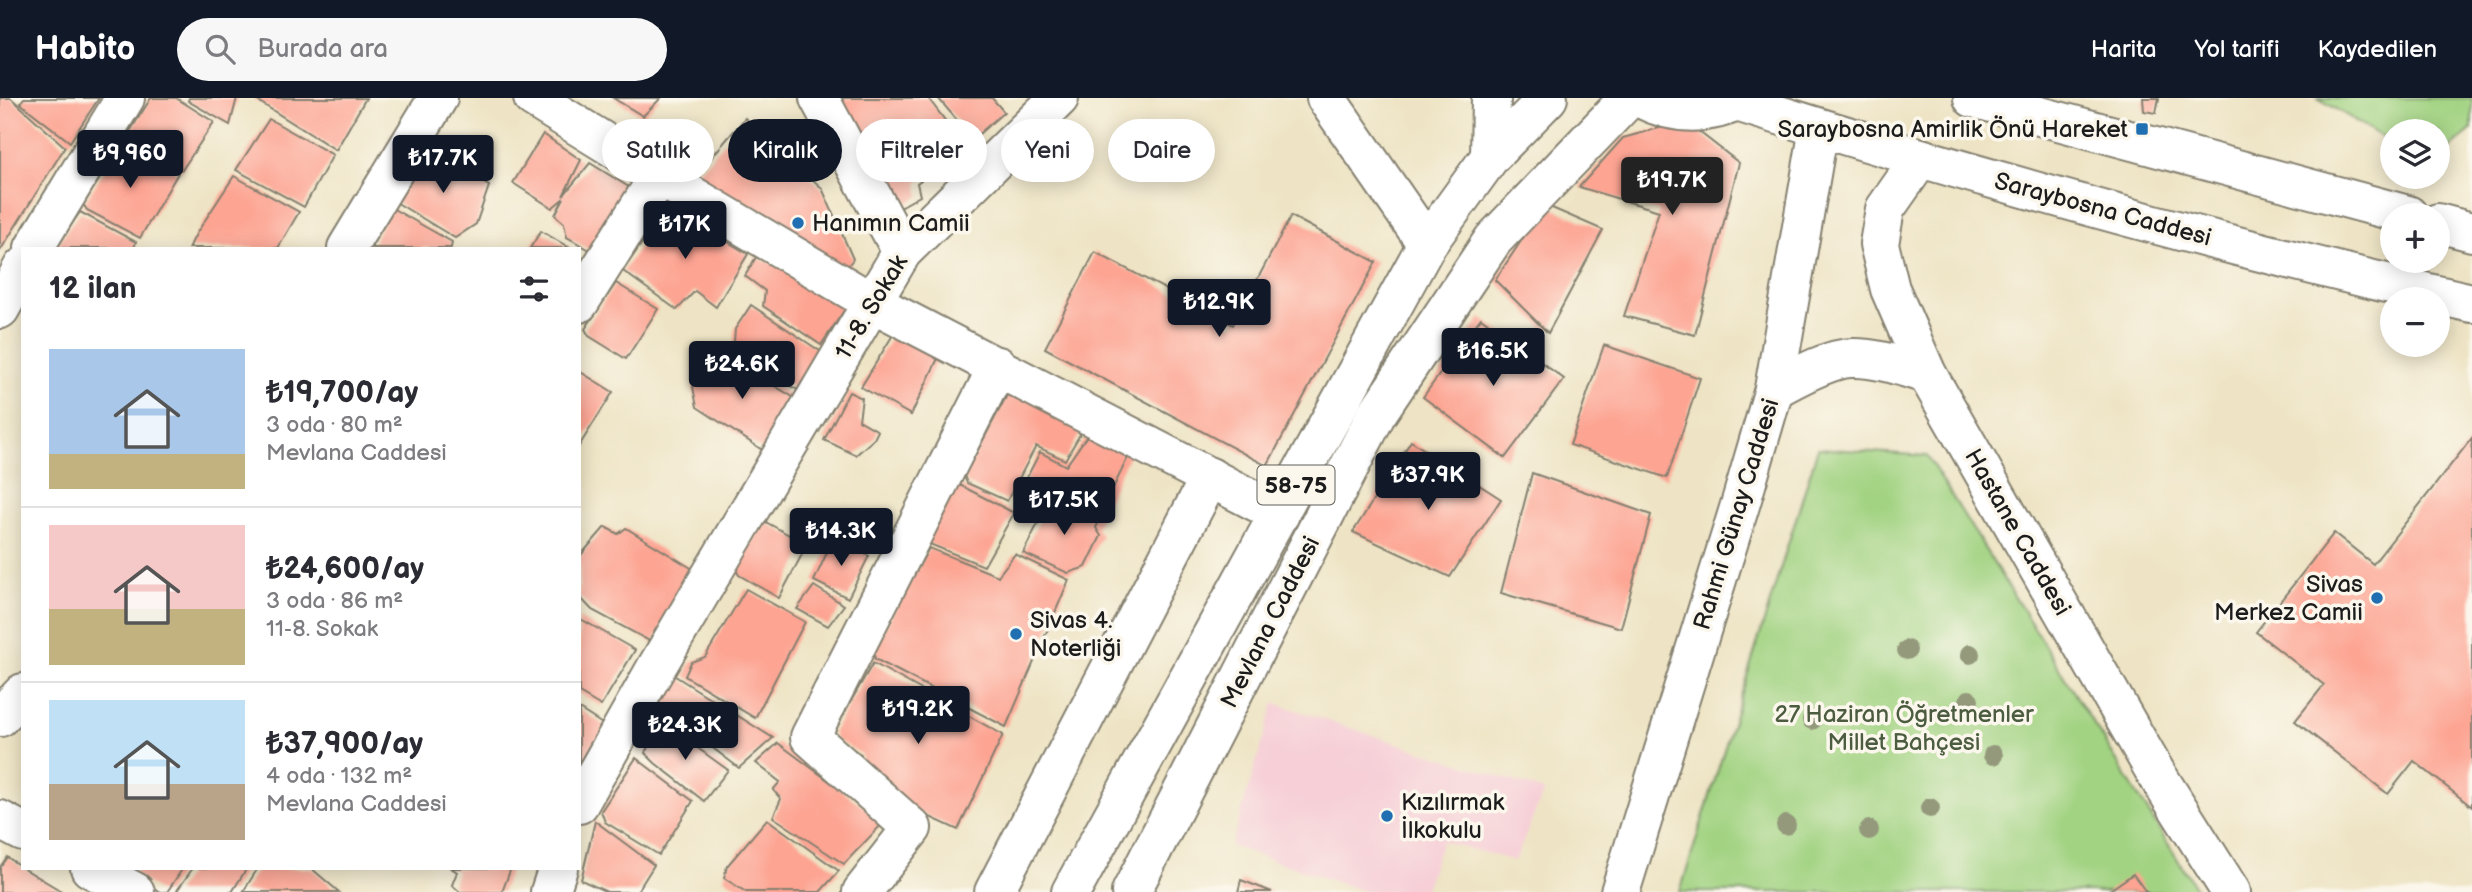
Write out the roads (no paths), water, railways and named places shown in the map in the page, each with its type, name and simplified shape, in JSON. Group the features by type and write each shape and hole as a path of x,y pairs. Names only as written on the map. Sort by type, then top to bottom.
{"street":[{"path":"35,247 125,98"},
{"path":"348,247 438,98"},
{"path":"533,98 602,141"},
{"path":"819,98 902,253"},
{"name":"11-8. Sokak","path":"581,800 656,668 902,253 1059,98"},
{"path":"1326,98 1427,244"},
{"path":"1490,157 1491,98"},
{"name":"Mevlana Caddesi","path":"1070,892 1427,244 1490,157 1548,98"},
{"name":"Mevlana Caddesi","path":"1130,892 1376,415 1493,240 1629,98"},
{"path":"1640,98 1665,109 1690,112 1715,110 1741,100"},
{"path":"1973,98 2033,107 2380,207"},
{"name":"Saraybosna Caddesi","path":"1741,100 1819,128 1920,159 2323,269 2472,303"},
{"name":"Rahmi Günay Caddesi","path":"1620,892 1741,502 1773,389 1819,128"},
{"name":"Hastane Caddesi","path":"1920,159 1885,209 1879,244 1889,289 1927,374 2157,775 2231,892"},
{"path":"581,300 655,182"},
{"path":"669,182 873,303 1280,514"},
{"path":"2450,226 2472,232"},
{"path":"1773,389 1807,371 1849,358 1883,362 1927,374"},
{"path":"863,892 912,828 810,737 999,366"},
{"path":"994,892 1210,477"},
{"path":"0,717 21,695"},
{"path":"0,820 21,831"},
{"path":"94,870 135,892"},
{"path":"550,892 557,870"}],"place":[{"name":"Saraybosna Amirlik Önü Hareket","path":"2142,129"},
{"name":"Hanımın Camii","path":"798,223"},
{"name":"Sivas Merkez Camii","path":"2377,598"},
{"name":"Sivas 4. Noterliği","path":"1016,634"},
{"name":"Kızılırmak İlkokulu","path":"1387,816"}],"park label":[{"name":"27 Haziran Öğretmenler Millet Bahçesi","path":"1904,728"}]}
